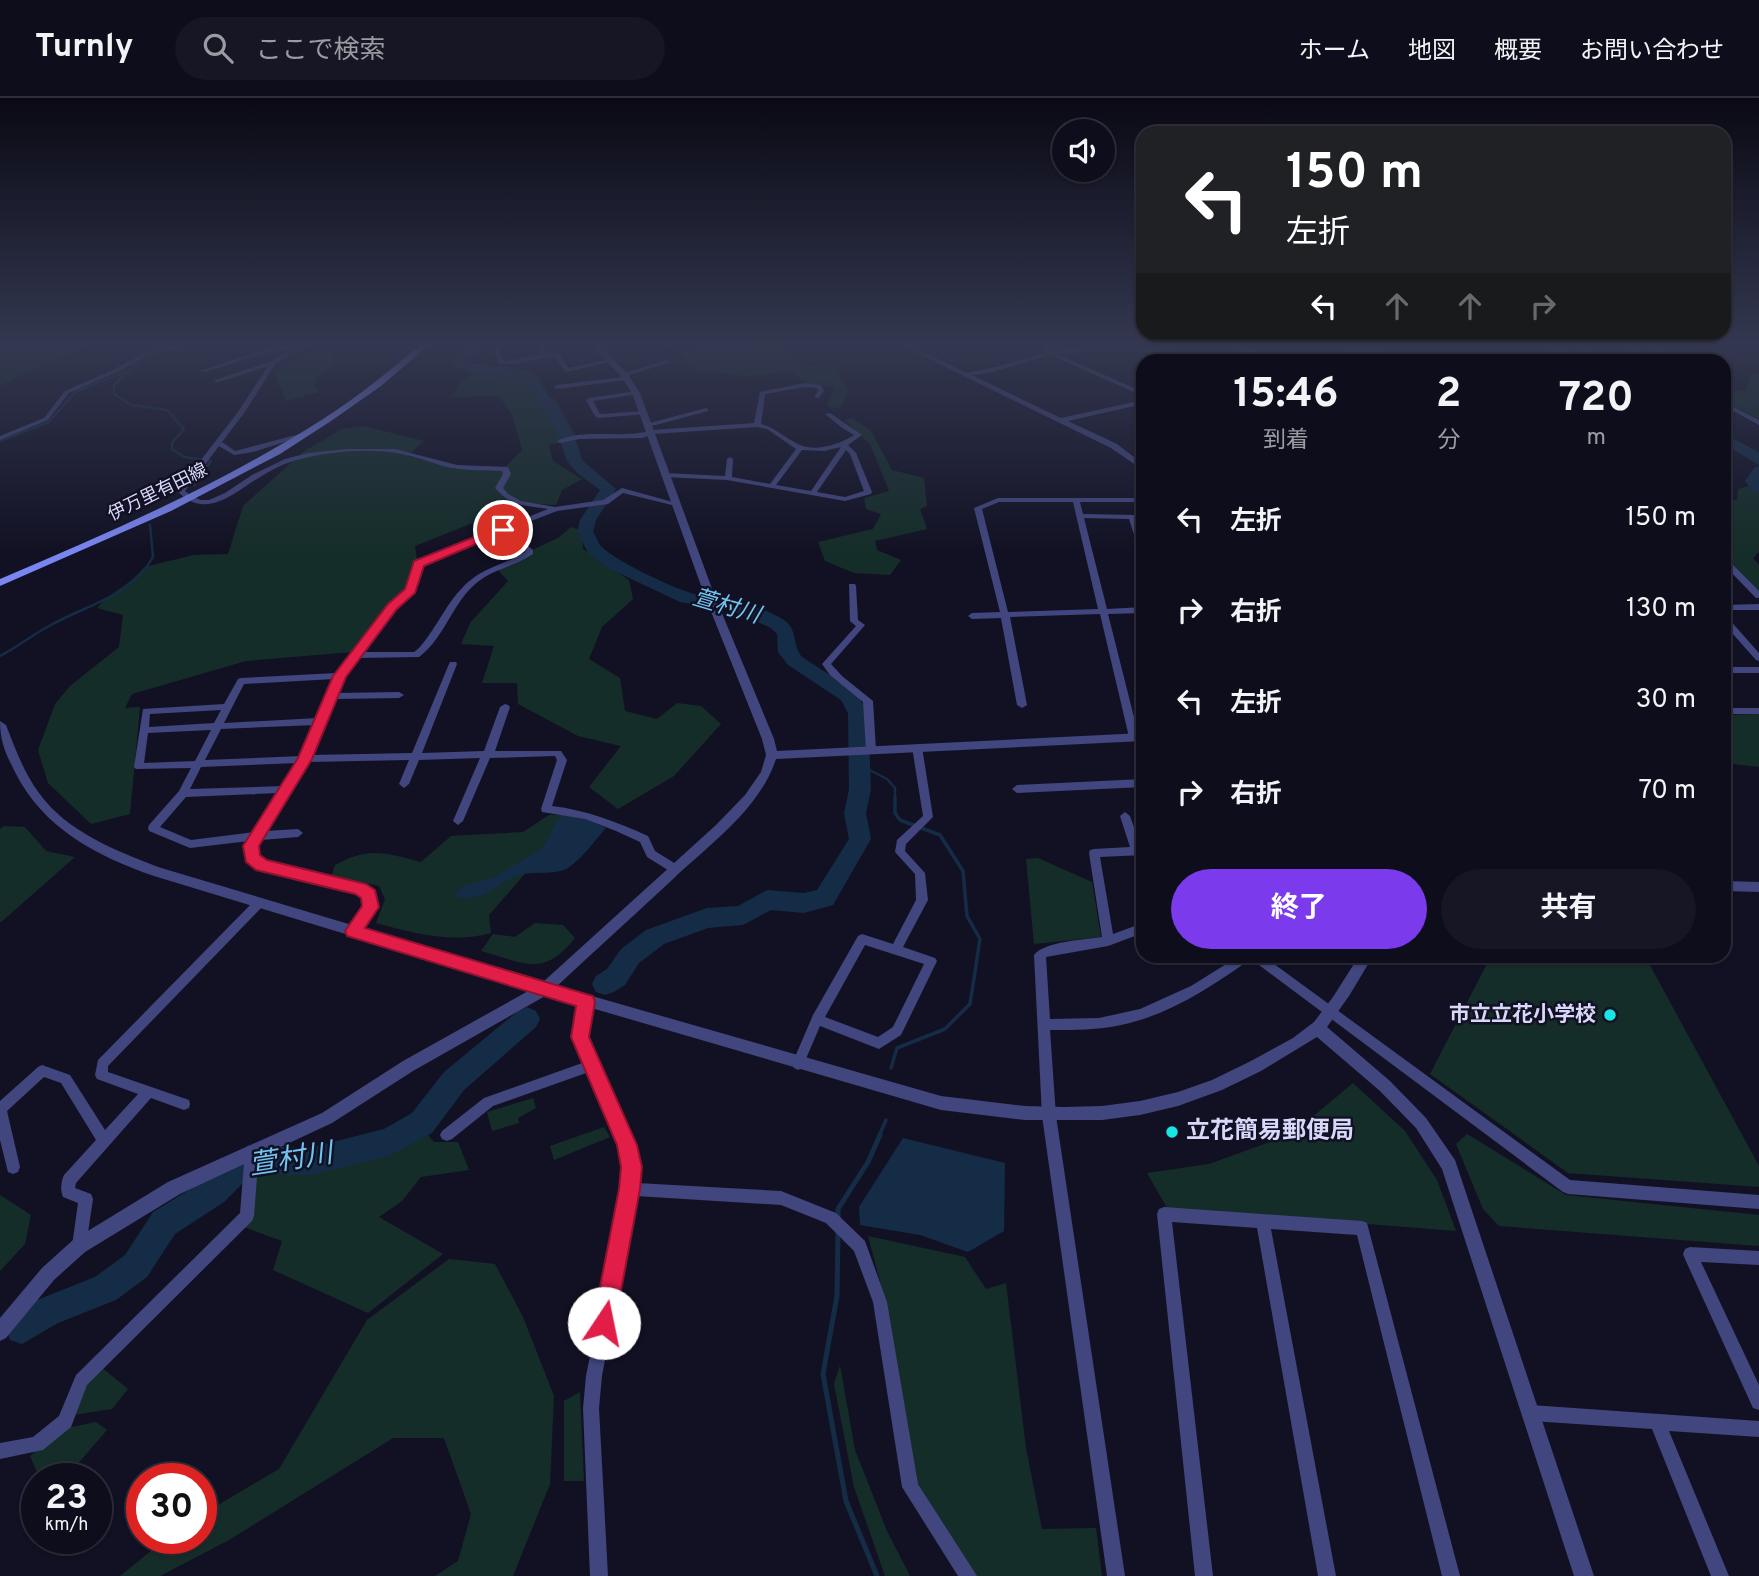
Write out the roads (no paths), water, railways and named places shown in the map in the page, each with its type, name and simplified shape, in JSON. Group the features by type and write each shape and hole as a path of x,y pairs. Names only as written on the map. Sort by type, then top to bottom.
{"main road":[{"name":"伊万里有田線","path":"0,583 78,549 262,459 333,414"}],"street":[{"path":"1,440 46,419 50,414"},
{"path":"238,414 181,491 187,497 198,502 222,499 286,460 302,456 393,451 459,467 505,469 507,474 499,488 508,499 517,504 555,509 588,506 605,502 616,492 629,491 676,505"},
{"path":"597,414 629,414"},
{"path":"0,1332 48,1274 79,1246 174,1188 252,1159 327,1118 408,1066 545,989 749,798 766,773 772,755 676,505 644,414"},
{"path":"560,441 579,437 642,436 650,428 688,414"},
{"path":"757,425 759,414"},
{"path":"813,493 845,446 859,435 828,414"},
{"path":"1049,414 1114,446 1136,463"},
{"path":"1062,420 1089,414"},
{"path":"1742,414 1759,423"},
{"path":"650,428 757,425 769,428 800,447 812,450 845,446 853,453 868,492 845,499 728,478 665,475"},
{"path":"218,442 234,453 249,452 300,436"},
{"path":"772,486 800,447"},
{"path":"728,478 730,459"},
{"path":"1022,705 1005,615 978,508 998,500 1136,500"},
{"path":"1076,500 1136,730"},
{"path":"353,931 370,907 369,895 360,889 262,865 252,857 251,846 305,759 340,676 393,606 411,591 418,564 555,509"},
{"path":"1080,516 1132,517 1136,529"},
{"path":"357,655 416,655 424,651 468,586 481,575 530,552 503,530"},
{"path":"1731,568 1759,596"},
{"path":"852,586 854,621 861,625 826,664 828,670 868,701 871,750"},
{"path":"1731,608 1759,607"},
{"path":"972,616 1136,610"},
{"path":"1731,628 1759,658"},
{"path":"404,783 417,757 453,664"},
{"path":"1731,670 1759,670"},
{"path":"298,833 190,844 153,828 183,793 241,681 340,676"},
{"path":"331,696 399,695"},
{"path":"228,707 146,711 139,767 305,759 558,753 562,760 546,808 576,811 644,839 650,854 675,869"},
{"path":"458,821 485,756 491,749 505,708"},
{"path":"1731,711 1759,711"},
{"path":"144,730 321,721"},
{"path":"0,725 20,772 37,800 65,826 106,851 154,871 586,1002 941,1103 997,1112 1049,1116 1110,1114 1170,1103 1222,1085 1317,1028 1361,963"},
{"path":"772,755 1136,737"},
{"path":"896,950 922,900 920,873 901,852 901,843 928,817 917,747"},
{"path":"1017,789 1136,783"},
{"path":"183,793 288,789"},
{"path":"1125,816 1136,842"},
{"path":"1108,941 1094,853 1136,851"},
{"path":"1731,886 1759,887"},
{"path":"184,1104 101,1075 102,1064 260,902"},
{"path":"1116,1576 1049,1116 1040,955 1047,951 1108,941 1136,931"},
{"path":"798,1063 817,1019 862,939 931,961 897,1031 878,1043 817,1019"},
{"path":"1044,1025 1101,1023 1150,1011 1201,988 1237,963"},
{"path":"1265,963 1568,1187 1759,1202"},
{"path":"586,1002 580,1037 627,1145 631,1167 630,1189 594,1376 591,1408 598,1576"},
{"path":"1317,1028 1385,1086 1421,1123 1449,1165 1584,1576"},
{"path":"447,1135 489,1102 592,1065"},
{"path":"13,1167 0,1110 42,1071 65,1079 104,1141"},
{"path":"79,1246 86,1199 68,1192 69,1180 149,1091"},
{"path":"0,1451 37,1444 65,1422 82,1380 247,1216 252,1159"},
{"path":"630,1189 781,1198 831,1218 860,1246 880,1302 910,1487 968,1576"},
{"path":"1204,1576 1164,1214 1362,1228 1451,1576"},
{"path":"1263,1222 1327,1576"},
{"path":"1759,1258 1690,1254 1759,1402"},
{"path":"1531,1413 1759,1429"},
{"path":"1657,1422 1720,1576"}],"water":[{"path":"563,815 582,817 606,828 572,865 555,872 514,877 483,895 465,898 453,896 462,886 492,878 543,848 556,822"},
{"path":"903,1138 1005,1163 1004,1231 968,1252 920,1235 860,1225 859,1207"}],"waterway":[{"path":"0,441 49,422 56,414"},
{"path":"171,414 184,429 172,443 172,449 184,457 211,461 194,485"},
{"name":"萱村川","path":"554,414 571,446 575,461 582,470 608,489 588,520 585,532 594,549 614,564 686,598 737,606 778,624 786,633 788,652 795,661 848,696 858,713 860,789 855,813 860,839 825,898 804,903 767,900 743,915 707,918 655,937 630,956 616,977 605,984"},
{"path":"1731,442 1759,460"},
{"path":"1759,471 1753,481 1759,488"},
{"path":"0,656 44,629 108,598 133,582 153,557 150,525"},
{"path":"860,765 887,779 895,788 895,813 900,820 940,835 963,871 967,916 980,939 970,1004 945,1029 897,1048 891,1068"},
{"name":"萱村川","path":"22,1328 48,1311 105,1289 136,1266 164,1223 213,1192 236,1170 254,1161 313,1161 389,1142 422,1123 454,1081 527,1019"},
{"path":"879,1136 886,1120"},
{"path":"838,1219 838,1209 868,1162 880,1135"},
{"path":"838,1230 837,1296 823,1374 846,1501 877,1576"}],"place":[{"name":"市立立花小学校","path":"1610,1015"},
{"name":"立花簡易郵便局","path":"1172,1132"}]}
